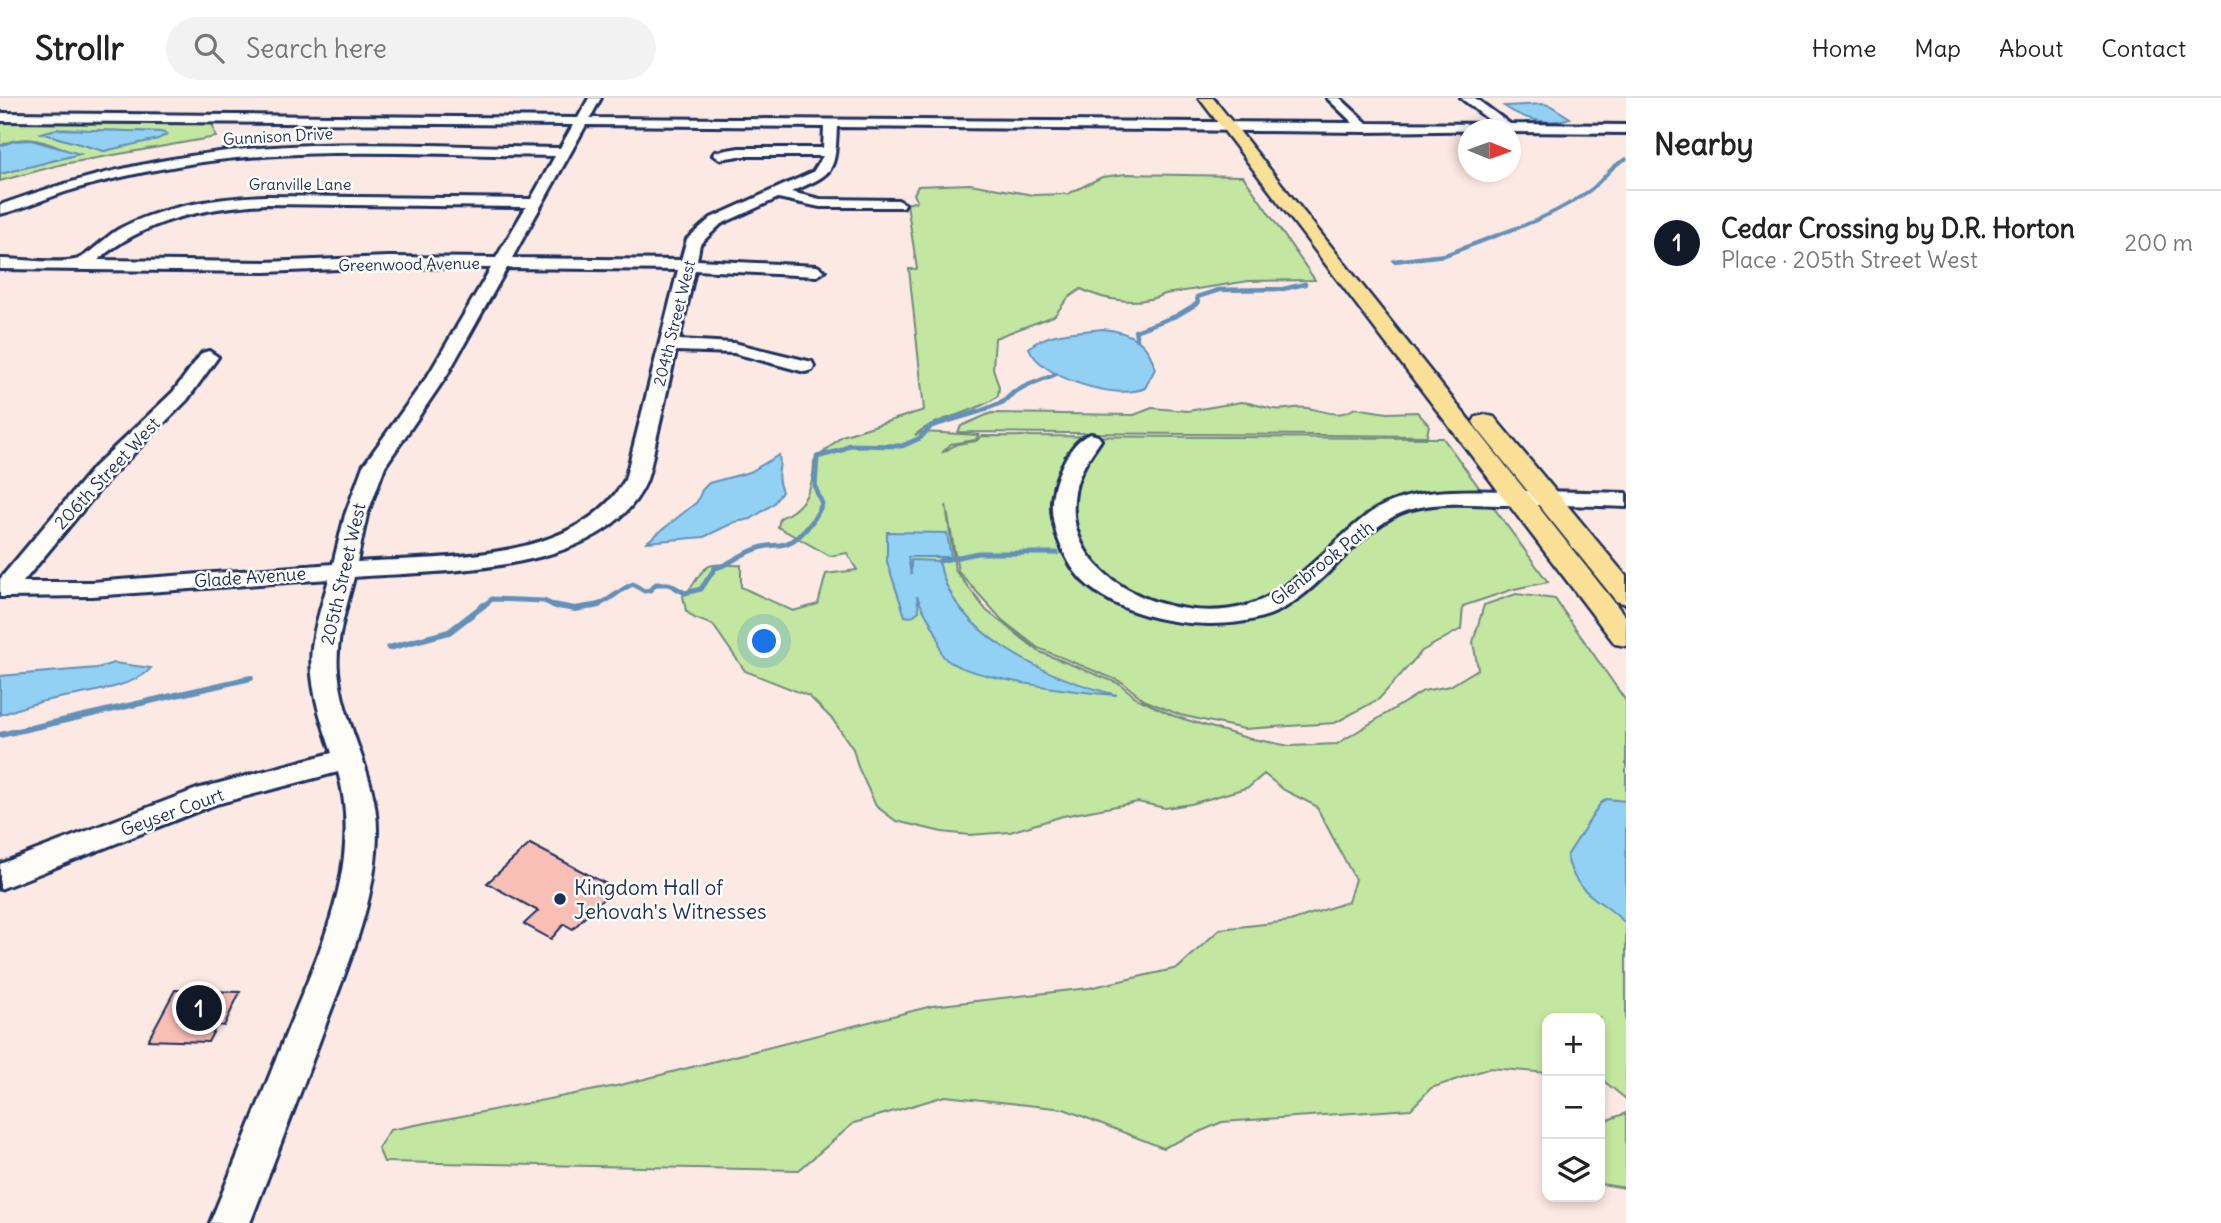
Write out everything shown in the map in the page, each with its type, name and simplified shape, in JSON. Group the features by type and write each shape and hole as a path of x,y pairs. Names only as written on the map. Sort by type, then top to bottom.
{"main road":[{"path":"1206,98 1236,127 1548,498 1626,595"},
{"path":"1222,98 1236,127 1517,498 1626,637"}],"street":[{"name":"205th Street West","path":"245,1187 326,979 355,894 361,864 362,822 355,779 327,695 323,664 361,498 374,466 438,375 595,98"},
{"path":"1333,98 1365,128"},
{"path":"1466,98 1495,119"},
{"path":"15,117 37,104"},
{"path":"407,120 420,106"},
{"path":"0,117 1458,128"},
{"path":"720,155 739,152 830,152 831,123"},
{"path":"1521,128 1626,129"},
{"name":"Gunnison Drive","path":"0,210 91,182 169,164 236,155 314,150 565,152"},
{"name":"204th Street West","path":"637,475 693,243 704,229 722,218 818,175 828,165 830,152"},
{"path":"778,194 820,203 898,204"},
{"name":"Granville Lane","path":"82,265 116,238 135,227 234,202 279,200 535,203"},
{"name":"Greenwood Avenue","path":"0,264 265,267 388,262 687,265 817,271"},
{"path":"668,345 734,348 804,366"},
{"name":"206th Street West","path":"2,590 102,472 190,386 209,357"},
{"name":"Glenbrook Path","path":"1091,440 1076,459 1064,488 1064,520 1080,566 1117,595 1171,613 1205,617 1260,610 1293,590 1359,533 1404,504 1440,498 1626,500"},
{"name":"Glade Avenue","path":"2,590 92,589 482,560 535,550 576,535 603,519 629,493 637,475"},
{"name":"Geyser Court","path":"0,877 208,796 348,759"},
{"path":"230,1223 245,1187"}],"green space":[{"path":"0,121 212,123 216,137 63,164 0,181 0,174 76,155 48,143 29,139 0,146","holes":["57,129 161,132 165,136 104,151 42,133"]},
{"path":"1126,174 1243,176 1315,280 1249,281 1134,301 1101,297 1081,289 1068,298 1054,316 995,338 993,368 999,387 998,396 978,407 934,423 915,435 922,432 979,435 975,440 951,444 942,453 957,444 976,441 982,436 1443,438 1548,582 1514,589 1463,606 1461,629 1422,651 1379,699 1335,723 1244,729 1180,715 1144,700 1122,682 1038,648 1002,620 958,571 946,505 955,570 987,611 1040,652 1120,684 1138,699 1174,716 1247,738 1290,746 1337,744 1423,691 1450,686 1478,669 1473,642 1484,605 1516,594 1555,599 1626,701 1626,1099 1605,1082 1605,1013 1542,1013 1542,1073 1490,1068 1431,1088 1411,1109 1222,1122 1163,1148 1064,1109 945,1096 854,1123 799,1170 384,1162 378,1148 390,1130 621,1085 932,1006 1089,988 1178,968 1220,929 1290,921 1348,902 1355,879 1316,806 1284,790 1264,774 1249,787 1191,804 1165,808 1138,802 1063,816 1010,832 969,835 942,832 896,821 876,806 853,749 833,720 809,696 745,671 713,625 694,618 686,611 683,596 704,570 713,565 741,565 741,587 793,611 818,604 826,574 857,570 847,553 830,556 778,527 780,518 796,508 806,495 812,479 814,461 842,436 924,410 909,269 917,269 907,204 917,201 914,194 918,186 970,184 1033,195 1068,194 1102,177"},
{"path":"1241,402 1273,409 1303,408 1338,414 1355,408 1387,413 1417,412 1429,425 1427,436 958,432 961,426 991,413 1134,415 1152,408 1188,411"},
{"path":"1626,1113 1626,1188 1605,1185 1605,1121"}],"water":[{"path":"1544,104 1570,118 1535,120 1504,106"},
{"path":"57,129 167,134 158,139 104,151 41,133"},
{"path":"31,140 80,154 0,174 0,146 14,141"},
{"path":"1103,329 1130,336 1148,351 1155,369 1145,388 1117,391 1081,384 1048,369 1036,359 1029,348 1054,335"},
{"path":"779,455 778,476 782,492 773,504 751,519 735,522 704,537 647,542 697,502 702,490 709,483 750,472"},
{"path":"887,532 947,533 951,557 908,557 911,575 911,560 939,561 948,588 963,612 984,633 1036,666 1091,688 1117,695 1080,692 997,678 954,664 943,656 937,635 917,596 919,611 911,617 905,616 887,562"},
{"path":"114,663 151,668 130,682 115,687 37,703 0,715 0,676 97,668"},
{"path":"1606,799 1626,801 1626,924 1576,880 1567,856 1600,804"}],"building":[{"name":"Kingdom Hall of Jehovah's Witnesses","path":"530,844 614,888 573,929 564,924 551,939 524,924 538,911 487,883"},
{"path":"175,990 240,992 224,1026 217,1025 208,1042 148,1040"}],"waterway":[{"path":"1515,229 1580,197 1626,159"},
{"path":"1394,261 1445,255 1519,227"},
{"path":"1137,339 1135,331 1176,316 1198,303 1197,297 1219,290 1283,289 1305,284"},
{"path":"1011,395 1027,385 1056,374"},
{"path":"595,606 633,584 644,591 650,590 656,584 669,584 685,593 701,589 715,568 758,549 787,543 806,530 822,504 815,487 817,457 842,450 849,445 902,446 920,438 931,426 981,411 1003,402 1013,393"},
{"path":"939,561 978,553 1057,553"},
{"path":"482,607 492,599 544,601 557,607"},
{"path":"389,648 449,632 484,605"},
{"path":"553,605 575,609 595,606"},
{"path":"0,735 251,678"}],"place":[{"name":"Kingdom Hall of Jehovah's Witnesses","path":"560,899"},
{"name":"Cedar Crossing by D.R. Horton","path":"199,1008"}]}
